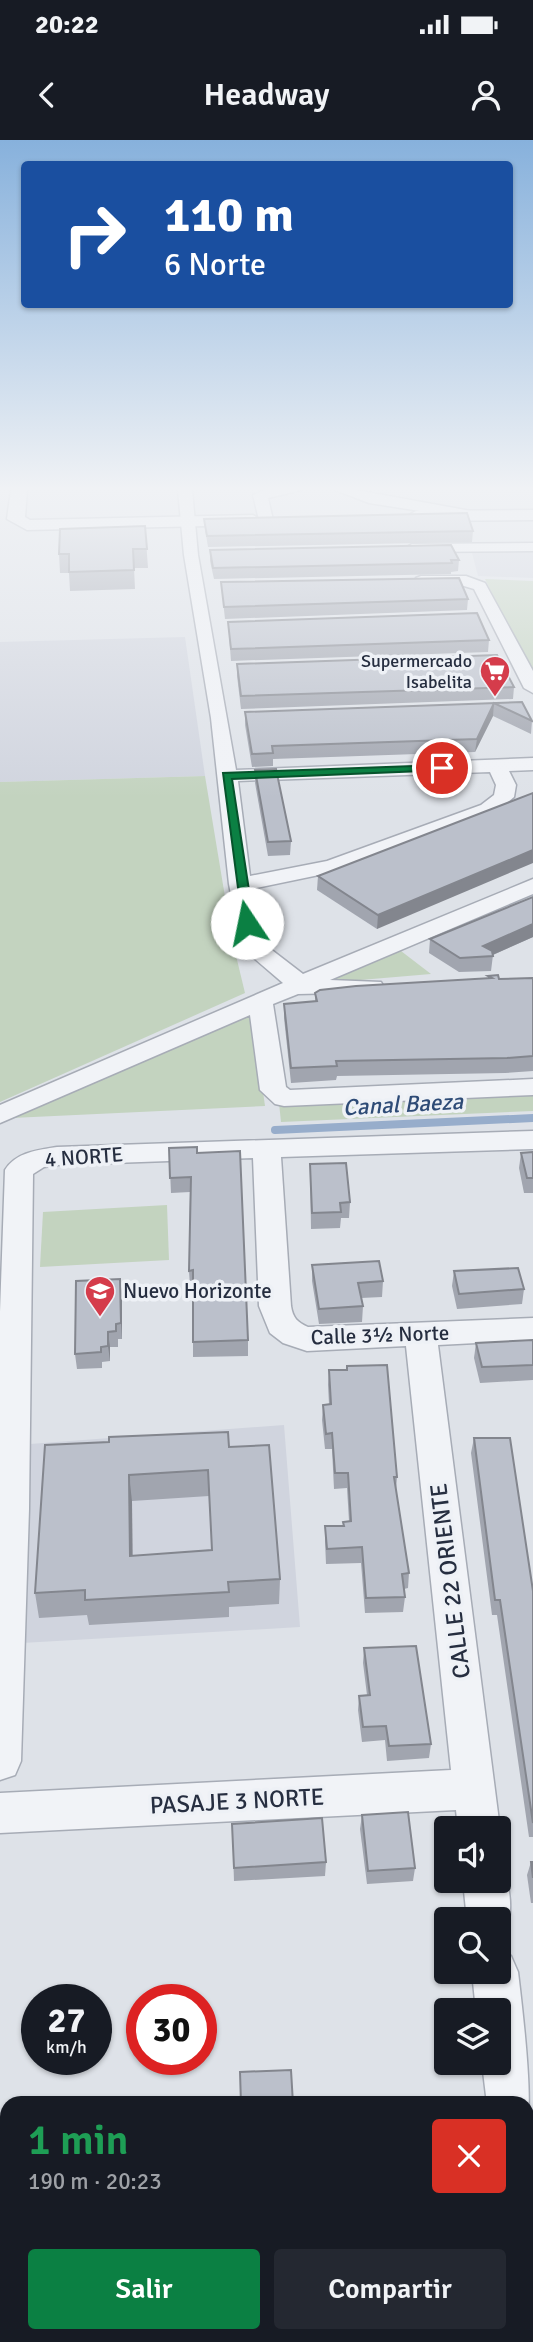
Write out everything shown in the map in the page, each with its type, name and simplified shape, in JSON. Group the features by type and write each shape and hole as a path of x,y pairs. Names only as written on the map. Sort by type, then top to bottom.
{"street":[{"path":"207,593 227,718 227,776 240,884 253,947 299,984 311,990 398,985"},
{"path":"482,593 488,617 511,660 533,688"},
{"path":"227,776 533,764"},
{"path":"240,884 304,876 341,866 488,809 504,797 506,785 497,766"},
{"path":"0,1115 299,984 533,886"},
{"path":"260,1001 273,1090 278,1096 291,1098 533,1087"},
{"name":"4 NORTE","path":"0,1761 11,1508 9,1165 57,1156 533,1140"},
{"name":"Calle 3½ Norte","path":"267,1150 275,1306 278,1321 287,1333 307,1339 533,1329"},
{"name":"CALLE 22 ORIENTE","path":"421,1334 477,1816"},
{"name":"PASAJE 3 NORTE","path":"0,1813 474,1789"},
{"path":"496,1984 509,2096"}],"shaded area":[{"path":"185,637 205,776 0,782 0,642"},
{"path":"284,1425 300,1627 22,1643 30,1444"}],"green space":[{"path":"492,593 533,593 533,678"},
{"path":"205,776 232,939 245,993 0,1102 0,782"},
{"path":"401,951 431,974 325,983 326,982"},
{"path":"252,1013 265,1106 12,1118"},
{"path":"533,1091 533,1111 281,1122 279,1103"},
{"path":"167,1205 169,1260 40,1267 43,1212"}],"building":[{"path":"222,593 465,593 468,599 224,607"},
{"path":"477,613 489,640 231,649 228,622"},
{"path":"497,655 514,687 241,696 237,664"},
{"path":"522,702 532,721 494,703"},
{"path":"494,703 477,739 272,746 273,753 252,754 245,712"},
{"path":"276,769 291,841 268,842 255,770"},
{"path":"533,793 533,850 378,915 318,876"},
{"path":"533,897 533,924 483,946 492,951 493,956 460,958 430,939"},
{"path":"498,975 499,979 533,978 533,1056 336,1061 337,1066 291,1068 284,1004 317,1001 315,993 320,990 492,978 488,976"},
{"path":"197,1147 197,1153 240,1151 248,1340 193,1342 193,1270 189,1271 191,1177 170,1178 169,1148"},
{"path":"533,1152 533,1178 527,1178 521,1153"},
{"path":"346,1163 350,1202 340,1203 341,1212 312,1213 310,1164"},
{"path":"379,1261 383,1281 358,1283 363,1306 319,1309 312,1265"},
{"path":"518,1268 524,1289 459,1294 454,1271"},
{"name":"Nuevo Horizonte","path":"120,1279 121,1323 116,1324 116,1331 108,1332 108,1346 101,1347 101,1352 75,1354 76,1281"},
{"path":"533,1340 533,1365 482,1367 476,1343"},
{"path":"387,1365 397,1477 394,1477 409,1573 402,1574 405,1597 366,1598 362,1547 327,1549 325,1526 344,1526 343,1522 351,1521 348,1473 335,1473 332,1433 326,1434 323,1405 331,1404 329,1370 347,1370 347,1366"},
{"path":"228,1432 229,1447 269,1445 280,1579 228,1582 229,1592 85,1600 85,1590 35,1593 45,1445 109,1442 109,1437","holes":["208,1470 212,1550 130,1556 129,1475"]},
{"path":"474,1438 510,1438 533,1591 533,1823 500,1600 495,1600"},
{"path":"416,1646 431,1744 389,1746 386,1726 363,1727 359,1696 370,1695 364,1648"},
{"path":"408,1812 415,1868 368,1871 362,1815"},
{"path":"322,1818 326,1862 234,1868 232,1824"},
{"path":"291,2070 293,2096 241,2096 240,2072"}],"waterway":[{"name":"Canal Baeza","path":"275,1130 533,1118"}],"place":[{"name":"Supermercado Isabelita","path":"495,698"},
{"name":"Nuevo Horizonte","path":"100,1318"}],"route":[{"path":"247,923 227,776 442,768"}]}
